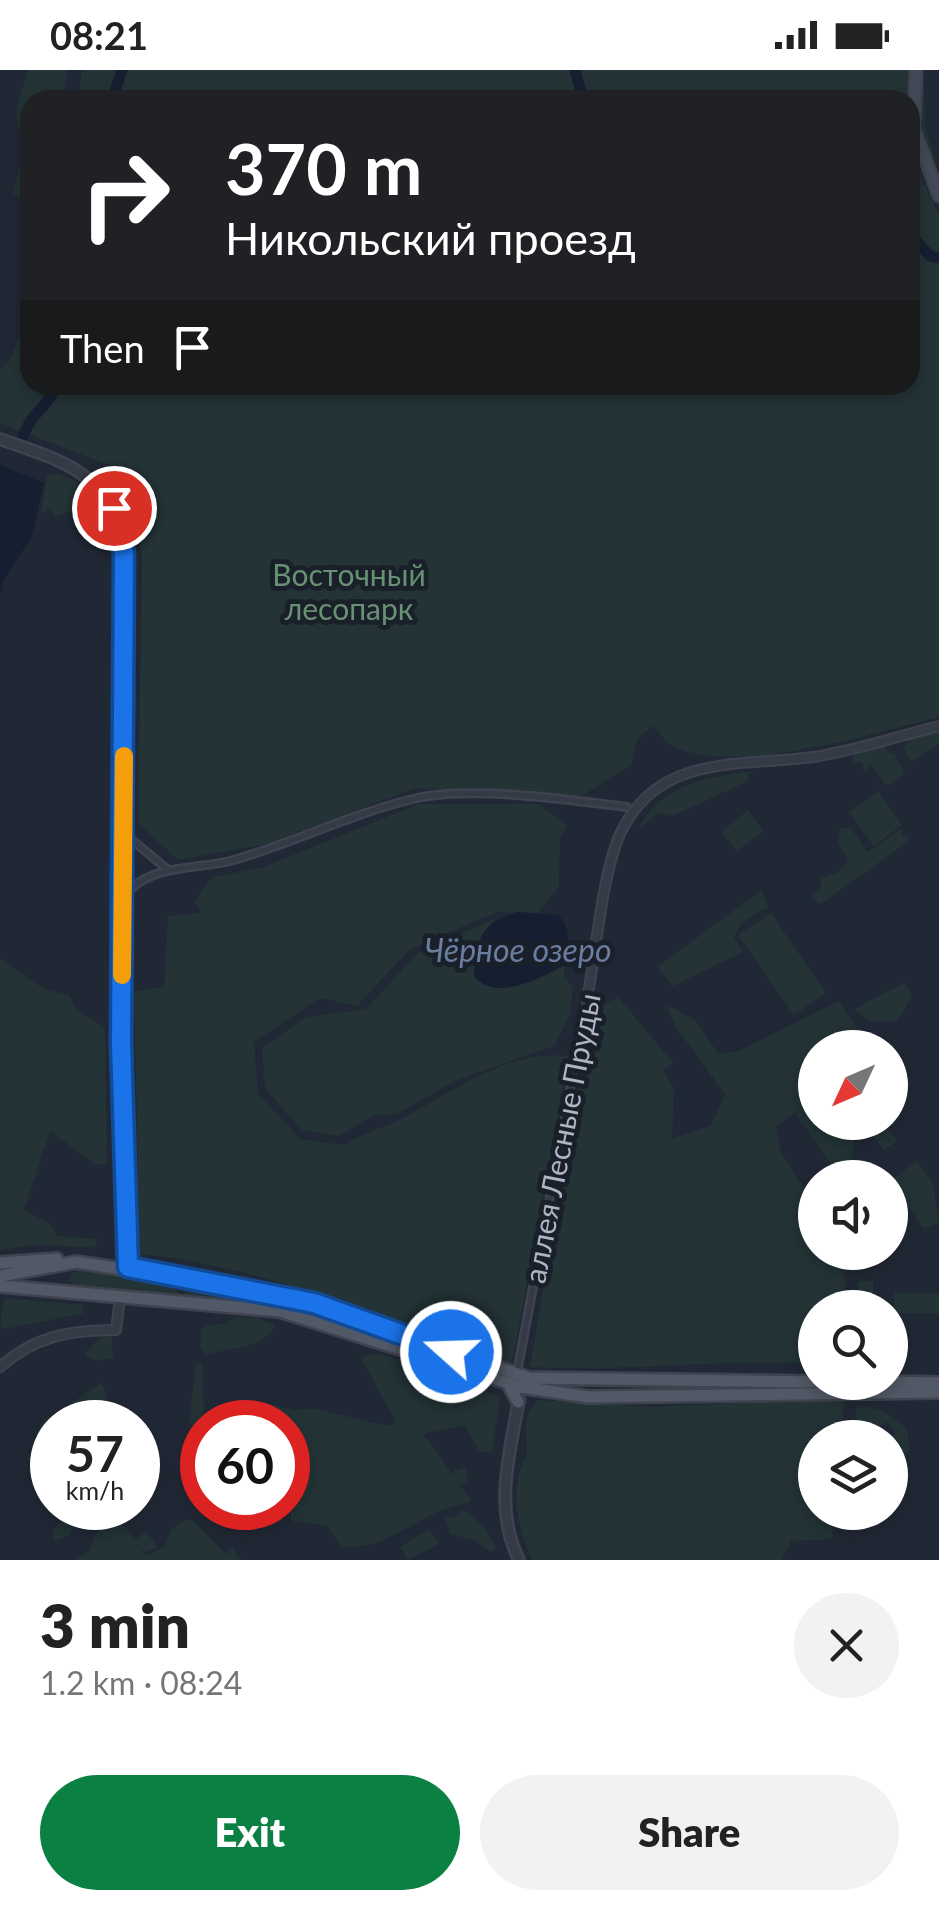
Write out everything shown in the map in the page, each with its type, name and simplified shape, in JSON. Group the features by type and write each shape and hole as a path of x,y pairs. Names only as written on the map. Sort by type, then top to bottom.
{"main road":[{"path":"920,145 939,196"},
{"path":"23,1273 47,1259"},
{"path":"0,1263 47,1259 128,1267 314,1303 521,1384 588,1397 646,1400 939,1392"},
{"path":"0,1276 76,1262"},
{"path":"76,1262 66,1278 70,1289 79,1293"},
{"path":"172,1274 184,1290 173,1302"},
{"path":"0,1286 262,1308 310,1317 477,1367"},
{"path":"262,1308 265,1292"},
{"path":"588,1397 594,1390 591,1382"},
{"path":"646,1382 642,1390 646,1400"},
{"path":"521,1384 798,1382"},
{"path":"908,1382 939,1382"},
{"path":"518,1402 521,1384"}],"street":[{"path":"0,438 88,476 114,508 124,554 121,1043 128,1267"},
{"name":"аллея Лесные Пруды","path":"521,1384 518,1367 616,846 634,811 651,791 674,775 706,764 816,756 939,726"},
{"path":"133,885 167,869 191,871 240,858 415,798 492,795 627,807"},
{"path":"132,840 167,869"},
{"path":"0,1367 20,1351 51,1336 116,1330 120,1297"},
{"path":"519,1560 508,1534 504,1502 518,1402 524,1393 521,1384"}],"green space":[{"path":"28,70 67,70 64,90 22,90"},
{"path":"82,70 911,70 911,90 79,90"},
{"path":"923,70 926,130 939,172 922,129"},
{"path":"20,96 20,132 16,119"},
{"path":"20,167 20,198 12,194"},
{"name":"Восточный лесопарк","path":"920,174 939,215 939,717 806,749 733,757 701,755 675,747 653,726 637,739 631,765 577,799 415,788 266,844 178,860 138,823 142,555 124,471 0,423 0,369 11,358 20,334 20,395 920,395"},
{"path":"58,473 77,482 104,514 99,518 71,511 54,517 52,508 41,513 47,476"},
{"path":"939,731 939,744 911,762 903,748 912,738"},
{"path":"883,745 888,753 894,753 905,774 886,786 872,765 864,771 862,762 854,763 852,756"},
{"path":"749,772 748,781 672,816 658,813 637,831 658,804 684,786"},
{"path":"878,791 902,825 874,846 849,812"},
{"path":"419,804 538,804 567,824 560,839 559,886 538,913 497,912 410,949 357,1006 320,998 254,1042 258,1094 300,1139 345,1145 503,1066 524,1059 569,1056 512,1364 283,1283 140,1254 134,992 164,987 168,916 203,913 194,902 212,877 261,868"},
{"path":"748,810 763,831 737,851 721,832"},
{"path":"850,827 868,852 902,828 902,835 909,836 909,841 821,904 811,898 820,888 821,878 838,872 849,861 838,843 840,829"},
{"path":"762,890 768,907 741,923 734,937 743,952 673,986 657,967"},
{"path":"771,913 826,993 794,1015 738,935"},
{"path":"494,919 483,936 537,979 565,965 564,977 573,987 570,1015 554,1046 457,1080 397,1114 372,1116 339,1136 302,1130 265,1088 262,1048 306,1017 366,1009 418,953"},
{"path":"0,959 44,989 68,995 77,1009 105,1029 107,1164 96,1165 50,1131 24,1210 50,1224 57,1236 98,1239 94,1247 34,1245 0,1250"},
{"path":"905,983 912,996 897,1021 871,1022 854,1009"},
{"path":"618,997 673,1063 663,1070 674,1088 672,1139 711,1126 725,1094 675,1026 667,1005 695,1020 718,1053 737,1052 839,1001 857,1029 798,1030 798,1117 795,1113 776,1126 781,1153 798,1179 798,1270 844,1270 845,1290 798,1290 798,1363 530,1367 591,1011"},
{"path":"814,1140 854,1140 852,1160 828,1160"},
{"path":"876,1140 898,1141 884,1150"},
{"path":"917,1161 933,1184 939,1223 923,1228 908,1206 908,1168"},
{"path":"81,1267 172,1280 178,1294 80,1290 71,1282 71,1275"},
{"path":"186,1281 237,1292 259,1302 184,1300"},
{"path":"858,1281 873,1281 873,1290 858,1290"},
{"path":"908,1293 939,1294 939,1314 908,1313"},
{"path":"4,1298 83,1305 84,1313 5,1329 0,1326"},
{"path":"271,1300 473,1367 269,1304"},
{"path":"235,1317 257,1318 275,1325 254,1343 206,1355 200,1348 201,1331 206,1325 225,1324"},
{"path":"112,1335 113,1358 97,1361 84,1355 102,1336"},
{"path":"385,1355 500,1396 492,1453 479,1451 465,1425 423,1434 454,1476 455,1471 467,1467 467,1483 459,1484 472,1501 436,1513 376,1542 342,1547 326,1525 310,1523 310,1409 388,1426 396,1422 361,1358"},
{"path":"196,1363 202,1365 204,1400 192,1400"},
{"path":"102,1383 108,1400 76,1400"},
{"path":"652,1386 798,1386 798,1391 750,1394 648,1392"},
{"path":"538,1400 652,1407 844,1400 843,1420 798,1420 798,1530 832,1530 833,1539 791,1541 782,1560 532,1560 521,1529 516,1497 527,1451 527,1419 533,1406"},
{"path":"855,1408 882,1410 895,1420 856,1420"},
{"path":"463,1509 484,1526 497,1549 491,1552 474,1540 450,1534 445,1518 457,1517"},
{"path":"180,1524 180,1530 203,1530 226,1554 232,1548 241,1560 76,1560 91,1550 93,1537 100,1530 127,1530 136,1540 146,1531 158,1548 144,1552 136,1541 143,1553 149,1555 165,1547 171,1530"},
{"path":"429,1529 439,1544 408,1560 400,1547"},
{"path":"73,1530 69,1536 54,1541 52,1531"}],"water":[{"path":"0,465 44,483 32,536 4,580 0,597"},
{"name":"Чёрное озеро","path":"518,912 558,915 567,932 565,965 507,988 484,984 474,977 479,943 495,922"}],"waterway":[{"path":"115,90 122,70"},
{"path":"575,70 580,90"},
{"path":"920,245 930,256 939,258"},
{"path":"24,435 51,395"}],"slow traffic":[{"path":"122,975 124,756"}],"route":[{"path":"114,508 124,554 121,1043 128,1267 314,1303 451,1352"}]}
